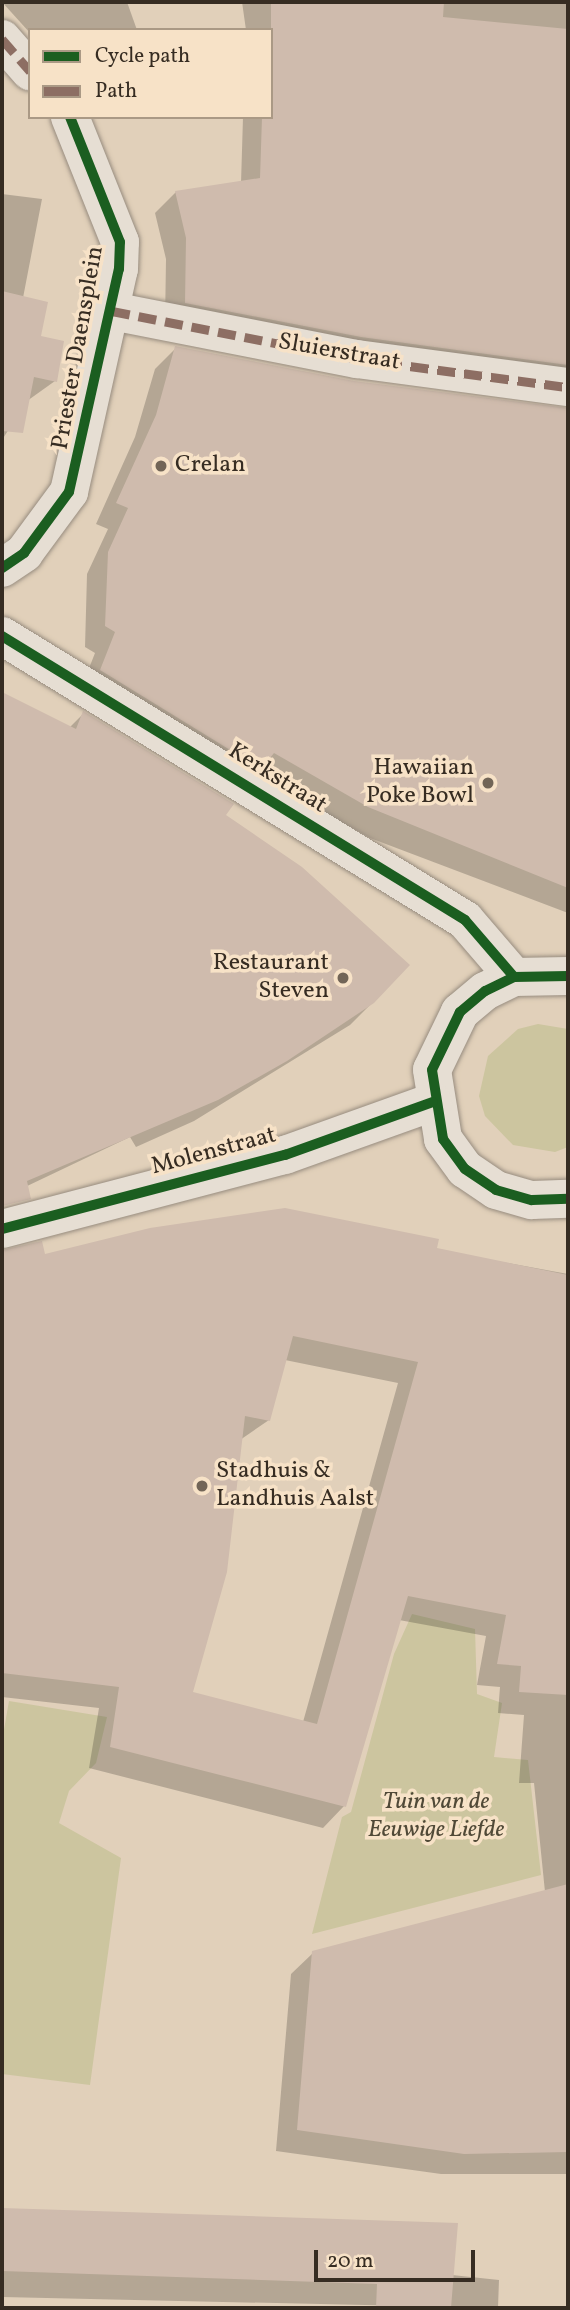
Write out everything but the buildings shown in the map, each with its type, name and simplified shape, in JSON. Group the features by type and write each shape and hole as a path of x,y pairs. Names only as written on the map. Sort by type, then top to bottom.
{"street":[{"path":"2,39 28,69"},
{"name":"Priester Daensplein","path":"2,568 23,553 69,492 111,311 120,242 72,119"},
{"name":"Sluierstraat","path":"111,311 357,359 568,387"},
{"name":"Kerkstraat","path":"2,636 464,920 514,977"},
{"path":"568,976 514,977 460,1012 432,1070 433,1102 443,1139 465,1169 520,1197 568,1199"},
{"name":"Molenstraat","path":"2,1229 285,1155 433,1102"}],"green space":[{"path":"538,1024 568,1029 568,1147 555,1152 513,1145 485,1116 479,1096 488,1056 518,1029"},
{"name":"Tuin van de Eeuwige Liefde","path":"412,1614 475,1629 477,1694 502,1703 494,1757 528,1760 541,1875 312,1934 342,1817 351,1812 394,1654"},
{"path":"9,1701 107,1717 96,1763 69,1791 59,1823 121,1858 90,2085 2,2074 2,1741"}],"marked path":[{"path":"2,39 28,69"},
{"path":"112,311 357,359 568,387"}],"cycle path":[{"path":"2,568 24,553 69,492 119,269 120,242 71,119"},
{"path":"2,636 465,920 514,977"},
{"path":"568,976 514,977 485,991 460,1012 432,1070 443,1139 465,1169 496,1190 532,1200 568,1199"},
{"path":"2,1229 285,1155 433,1102"}],"place":[{"name":"Crelan","path":"161,466"},
{"name":"Hawaiian Poke Bowl","path":"488,783"},
{"name":"Restaurant Steven","path":"343,978"},
{"name":"Stadhuis & Landhuis Aalst","path":"202,1486"}]}
